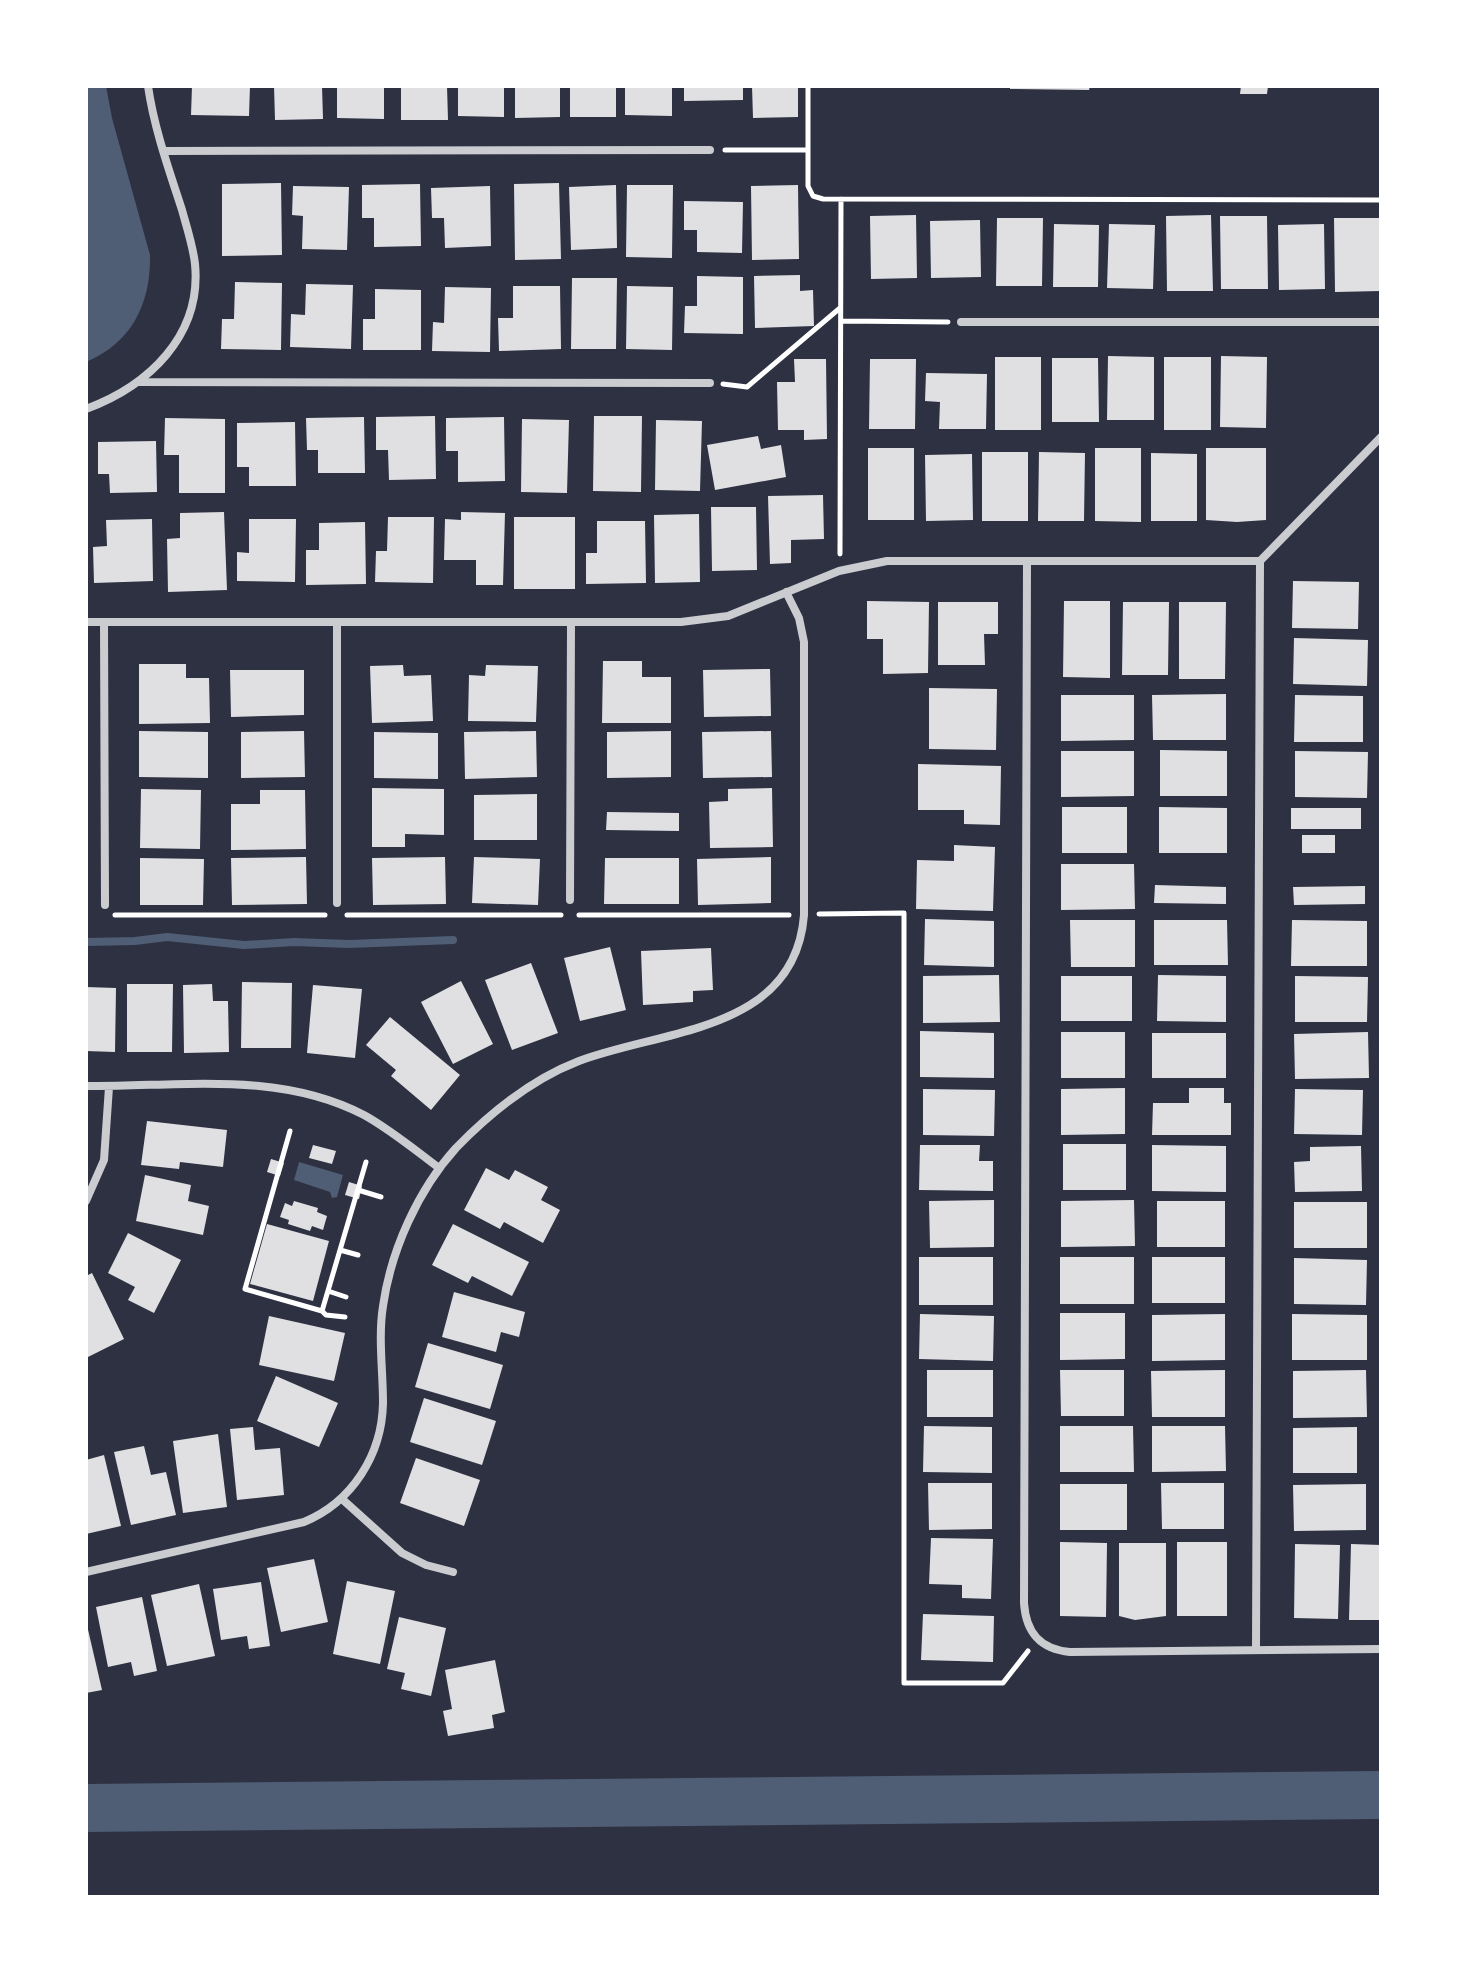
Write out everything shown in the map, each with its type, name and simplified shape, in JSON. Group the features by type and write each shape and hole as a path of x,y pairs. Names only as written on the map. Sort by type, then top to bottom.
{"street":[{"path":"86,409 126,392 174,346 188,318 194,292 194,255 148,86"},
{"path":"164,151 710,150"},
{"path":"961,322 1381,322"},
{"path":"139,382 710,383"},
{"path":"1256,1649 1260,561 1381,437"},
{"path":"86,622 571,623 708,620 746,610 862,565 914,560 1260,561"},
{"path":"1027,561 1024,1603 1030,1630 1036,1639 1053,1649 1070,1652 1381,1649"},
{"path":"86,1572 304,1522 342,1499 366,1467 381,1425 380,1336 388,1278 410,1220 439,1168 479,1125 510,1099 542,1079 577,1062 727,1018 755,1004 779,981 794,960 802,937 804,915 804,642 799,618 786,592"},
{"path":"104,622 105,910"},
{"path":"337,622 337,903"},
{"path":"570,900 571,623"},
{"path":"86,1086 247,1083 306,1093 363,1115 439,1168"},
{"path":"86,1201 104,1160 109,1087"},
{"path":"342,1499 402,1553 426,1565 453,1572"}],"path":[{"path":"808,86 808,181 811,193 823,199 1381,200"},
{"path":"710,150 808,150"},
{"path":"840,571 841,199"},
{"path":"710,383 747,387 841,307"},
{"path":"841,321 961,322"},
{"path":"105,910 904,913 904,1683 1003,1683 1036,1639"},
{"path":"290,1131 245,1289 322,1311 326,1315 345,1317"},
{"path":"322,1311 366,1162"},
{"path":"358,1190 381,1197"},
{"path":"340,1250 358,1255"},
{"path":"328,1291 346,1297"}],"water":[{"path":"86,86 106,86 150,255 147,289 136,319 116,344 86,362"},
{"path":"299,1162 343,1175 337,1197 332,1198 330,1192 294,1180"}],"building":[{"path":"192,86 250,86 249,116 191,115"},
{"path":"274,86 322,86 323,119 275,120"},
{"path":"337,86 384,86 384,119 337,118"},
{"path":"401,86 447,86 448,120 401,120"},
{"path":"458,86 504,86 504,117 458,116"},
{"path":"515,86 560,86 560,117 515,118"},
{"path":"570,86 616,86 616,117 570,117"},
{"path":"625,86 672,86 672,116 625,115"},
{"path":"684,86 743,86 743,100 684,101"},
{"path":"752,86 798,86 798,117 753,118"},
{"path":"1010,86 1090,86 1089,90 1010,89"},
{"path":"1241,86 1268,86 1267,94 1240,94"},
{"path":"281,183 282,255 222,256 222,184"},
{"path":"559,183 561,259 515,260 514,184"},
{"path":"420,184 421,246 374,247 374,218 362,218 362,185"},
{"path":"616,185 617,248 571,250 569,187"},
{"path":"627,185 673,185 672,258 626,257"},
{"path":"798,185 799,259 752,260 751,186"},
{"path":"293,186 349,187 347,250 302,249 303,216 292,215"},
{"path":"490,186 491,246 445,248 444,218 432,218 431,188"},
{"path":"684,201 743,202 742,253 697,252 697,230 684,230"},
{"path":"916,215 917,278 871,279 870,216"},
{"path":"1211,215 1213,291 1167,291 1166,216"},
{"path":"1220,216 1267,216 1268,289 1221,289"},
{"path":"997,218 1043,218 1042,286 996,286"},
{"path":"1334,218 1380,218 1381,291 1335,292"},
{"path":"980,220 981,277 931,278 930,221"},
{"path":"1054,224 1099,225 1098,287 1053,287"},
{"path":"1109,224 1155,225 1153,289 1107,288"},
{"path":"1324,224 1325,289 1279,290 1278,225"},
{"path":"800,275 800,291 813,290 814,326 755,328 754,276"},
{"path":"697,276 743,277 743,334 684,333 685,306 697,306"},
{"path":"572,278 617,278 616,349 571,349"},
{"path":"235,282 282,283 281,350 221,349 222,319 234,319"},
{"path":"306,284 353,285 351,349 290,347 291,314 305,315"},
{"path":"513,286 560,286 561,349 499,351 498,318 513,318"},
{"path":"627,286 673,287 672,350 626,349"},
{"path":"445,287 491,288 490,352 432,351 433,322 444,323"},
{"path":"375,289 421,290 421,350 363,350 363,319 375,319"},
{"path":"1108,356 1154,357 1154,420 1107,420"},
{"path":"1221,356 1267,357 1266,428 1220,427"},
{"path":"995,357 1041,357 1041,430 995,430"},
{"path":"1164,357 1211,357 1211,430 1164,430"},
{"path":"1052,358 1098,358 1099,422 1052,422"},
{"path":"794,359 826,359 827,439 804,440 804,430 778,430 777,382 795,382"},
{"path":"870,359 916,359 915,429 869,429"},
{"path":"926,373 987,374 986,429 939,429 940,402 925,401"},
{"path":"435,416 436,479 389,480 388,450 376,450 376,417"},
{"path":"594,416 642,416 641,492 593,491"},
{"path":"364,417 365,473 318,473 318,450 307,450 306,418"},
{"path":"504,417 505,481 458,482 458,451 446,451 446,418"},
{"path":"165,418 225,419 225,493 179,493 179,455 164,455"},
{"path":"522,419 569,420 567,493 521,492"},
{"path":"656,420 702,421 700,491 655,490"},
{"path":"295,422 296,486 249,486 249,467 237,467 237,423"},
{"path":"758,436 761,449 781,445 786,477 715,490 707,445"},
{"path":"156,441 157,492 110,493 109,474 98,474 98,442"},
{"path":"868,448 914,448 914,520 868,520"},
{"path":"1095,448 1141,448 1141,522 1095,521"},
{"path":"1206,448 1266,448 1266,520 1206,520"},
{"path":"982,452 1028,452 1028,521 982,521"},
{"path":"1039,452 1085,453 1084,521 1038,521"},
{"path":"1151,453 1197,454 1197,521 1151,521"},
{"path":"972,454 973,520 926,521 925,455"},
{"path":"823,495 824,539 791,540 791,563 770,564 768,496"},
{"path":"711,507 756,507 757,570 712,571"},
{"path":"224,512 227,590 168,592 167,539 180,538 180,513"},
{"path":"461,512 505,513 503,585 476,585 476,560 444,560 445,519 461,520"},
{"path":"699,514 700,582 655,583 654,515"},
{"path":"388,517 434,517 433,583 375,582 376,551 387,551"},
{"path":"514,517 575,517 575,589 514,589"},
{"path":"152,519 153,581 94,583 93,547 107,546 106,520"},
{"path":"249,519 296,519 295,582 237,581 237,552 249,553"},
{"path":"597,521 645,521 646,583 586,584 586,553 597,553"},
{"path":"365,522 366,584 306,585 306,550 319,550 319,523"},
{"path":"1293,581 1359,582 1358,629 1292,628"},
{"path":"867,601 929,602 928,673 883,674 883,639 867,639"},
{"path":"1064,601 1110,601 1110,678 1063,677"},
{"path":"938,602 998,602 998,634 984,634 985,665 938,665"},
{"path":"1123,602 1169,602 1168,675 1122,675"},
{"path":"1179,602 1226,602 1225,679 1179,679"},
{"path":"1294,638 1368,640 1367,686 1293,684"},
{"path":"603,661 642,661 642,677 671,677 671,723 602,723"},
{"path":"139,664 186,664 186,678 209,678 210,723 139,724"},
{"path":"403,665 404,676 431,675 433,721 372,723 370,666"},
{"path":"486,665 538,666 536,722 468,721 469,675 485,676"},
{"path":"770,669 771,716 704,717 703,670"},
{"path":"230,670 304,670 304,715 231,717"},
{"path":"929,688 997,689 996,750 929,749"},
{"path":"1226,694 1226,740 1153,740 1152,695"},
{"path":"1061,695 1134,695 1134,740 1061,741"},
{"path":"1295,695 1363,696 1363,742 1294,742"},
{"path":"139,731 208,732 208,778 139,777"},
{"path":"304,731 305,777 241,778 241,732"},
{"path":"536,731 537,777 465,779 464,732"},
{"path":"671,731 671,777 607,778 607,732"},
{"path":"771,731 772,777 703,778 702,732"},
{"path":"374,732 438,733 438,779 374,778"},
{"path":"1160,750 1227,751 1227,796 1160,796"},
{"path":"1061,751 1134,751 1134,796 1061,797"},
{"path":"1295,751 1368,752 1367,798 1295,797"},
{"path":"918,764 1001,766 1000,825 964,824 964,810 918,810"},
{"path":"372,788 444,789 444,835 405,834 405,847 372,847"},
{"path":"772,788 773,847 710,848 709,802 728,801 728,789"},
{"path":"141,789 201,790 200,849 140,848"},
{"path":"260,790 305,790 306,849 231,850 231,804 260,804"},
{"path":"537,794 537,840 474,840 474,795"},
{"path":"1062,807 1127,807 1127,853 1062,853"},
{"path":"1159,807 1227,808 1227,853 1159,853"},
{"path":"1291,808 1361,808 1361,829 1291,829"},
{"path":"607,812 679,813 679,831 606,830"},
{"path":"1302,835 1335,835 1335,853 1302,853"},
{"path":"954,845 995,847 993,911 916,909 917,860 954,861"},
{"path":"306,857 307,904 232,905 231,858"},
{"path":"445,857 446,904 373,905 372,858"},
{"path":"474,857 540,859 538,905 472,903"},
{"path":"771,857 771,903 698,905 697,859"},
{"path":"140,858 204,859 203,905 140,905"},
{"path":"605,858 679,858 679,904 604,904"},
{"path":"1061,864 1134,864 1135,909 1061,910"},
{"path":"1155,885 1226,887 1226,904 1154,903"},
{"path":"1365,886 1365,904 1294,905 1293,887"},
{"path":"925,919 994,921 994,967 924,965"},
{"path":"1070,920 1135,920 1135,967 1071,967"},
{"path":"1154,920 1227,920 1228,965 1154,965"},
{"path":"1292,920 1367,921 1367,966 1291,966"},
{"path":"610,947 626,1010 580,1021 564,958"},
{"path":"711,948 713,990 693,991 693,1002 643,1005 641,951"},
{"path":"531,963 558,1033 512,1050 485,980"},
{"path":"999,975 1000,1022 923,1023 923,976"},
{"path":"1158,975 1226,976 1226,1022 1157,1021"},
{"path":"1061,976 1132,976 1132,1021 1061,1021"},
{"path":"1295,976 1368,977 1367,1022 1295,1022"},
{"path":"461,981 493,1044 453,1064 421,1002"},
{"path":"242,982 292,983 291,1048 241,1048"},
{"path":"127,984 173,984 172,1052 127,1052"},
{"path":"212,984 213,1001 228,1001 229,1052 184,1053 183,985"},
{"path":"313,985 362,989 355,1058 307,1053"},
{"path":"86,987 116,988 115,1052 86,1051"},
{"path":"390,1017 460,1075 431,1110 391,1076 396,1070 366,1045"},
{"path":"920,1031 994,1033 994,1078 920,1077"},
{"path":"1061,1032 1125,1032 1125,1078 1061,1078"},
{"path":"1368,1032 1369,1078 1295,1079 1294,1034"},
{"path":"1152,1033 1226,1033 1226,1078 1152,1078"},
{"path":"1125,1088 1125,1134 1061,1135 1061,1089"},
{"path":"1189,1088 1224,1088 1224,1103 1231,1103 1231,1135 1152,1135 1153,1103 1189,1103"},
{"path":"923,1089 995,1090 994,1136 923,1135"},
{"path":"1295,1089 1363,1090 1362,1135 1294,1134"},
{"path":"147,1121 227,1130 223,1167 180,1162 179,1169 141,1165"},
{"path":"1063,1144 1126,1144 1126,1190 1063,1190"},
{"path":"313,1145 336,1151 332,1164 309,1158"},
{"path":"920,1145 980,1145 979,1161 993,1161 993,1191 919,1190"},
{"path":"1152,1145 1226,1146 1226,1192 1152,1191"},
{"path":"1361,1146 1362,1191 1295,1192 1294,1162 1310,1161 1310,1147"},
{"path":"271,1159 284,1163 280,1176 267,1172"},
{"path":"486,1168 509,1180 515,1170 548,1187 541,1200 560,1210 543,1243 504,1222 500,1229 464,1210"},
{"path":"145,1175 191,1185 188,1201 209,1206 203,1235 136,1221"},
{"path":"349,1182 362,1186 359,1199 345,1195"},
{"path":"994,1200 994,1247 930,1248 929,1201"},
{"path":"1134,1200 1135,1246 1061,1247 1061,1201"},
{"path":"294,1201 318,1208 317,1212 327,1216 323,1230 312,1226 310,1231 288,1224 289,1220 280,1217 285,1203 292,1206"},
{"path":"1157,1201 1225,1201 1225,1247 1157,1247"},
{"path":"1294,1202 1367,1202 1367,1248 1294,1248"},
{"path":"267,1224 329,1241 313,1301 250,1284"},
{"path":"453,1224 529,1262 512,1296 472,1276 468,1283 432,1265"},
{"path":"128,1233 181,1260 154,1313 128,1300 135,1287 108,1273"},
{"path":"919,1257 993,1257 993,1305 919,1305"},
{"path":"1060,1257 1134,1257 1134,1304 1060,1304"},
{"path":"1152,1257 1225,1257 1225,1303 1152,1303"},
{"path":"1294,1258 1367,1260 1366,1305 1294,1304"},
{"path":"92,1273 124,1339 86,1358 86,1276"},
{"path":"454,1292 525,1312 519,1337 501,1332 496,1352 442,1337"},
{"path":"1060,1313 1125,1313 1125,1359 1060,1360"},
{"path":"920,1314 994,1316 993,1361 919,1359"},
{"path":"1225,1314 1225,1360 1152,1361 1152,1315"},
{"path":"1292,1314 1367,1315 1367,1360 1292,1360"},
{"path":"269,1316 345,1333 334,1381 259,1365"},
{"path":"428,1343 503,1365 490,1409 415,1387"},
{"path":"927,1370 993,1370 993,1417 927,1417"},
{"path":"1060,1370 1124,1370 1124,1416 1061,1416"},
{"path":"1225,1370 1225,1417 1152,1417 1151,1371"},
{"path":"1366,1370 1367,1417 1293,1418 1293,1371"},
{"path":"276,1376 338,1403 319,1447 257,1421"},
{"path":"424,1398 496,1421 482,1465 410,1442"},
{"path":"924,1426 992,1427 992,1473 923,1472"},
{"path":"1060,1426 1133,1426 1134,1472 1060,1472"},
{"path":"1152,1426 1225,1426 1226,1471 1152,1472"},
{"path":"253,1427 255,1450 280,1448 284,1495 237,1500 230,1429"},
{"path":"1357,1427 1357,1473 1293,1473 1293,1428"},
{"path":"218,1434 227,1507 183,1513 173,1441"},
{"path":"144,1446 151,1475 166,1472 176,1515 131,1525 114,1452"},
{"path":"104,1455 121,1526 86,1534 86,1460"},
{"path":"416,1458 480,1480 464,1526 400,1503"},
{"path":"928,1483 992,1483 992,1529 929,1530"},
{"path":"1161,1483 1224,1483 1224,1529 1162,1529"},
{"path":"1060,1484 1127,1484 1127,1530 1060,1530"},
{"path":"1366,1484 1366,1530 1294,1531 1293,1485"},
{"path":"931,1538 993,1539 991,1599 962,1598 962,1585 929,1584"},
{"path":"1060,1542 1107,1543 1106,1617 1060,1616"},
{"path":"1177,1542 1227,1542 1227,1616 1177,1616"},
{"path":"1119,1543 1166,1543 1166,1616 1135,1620 1119,1616"},
{"path":"1295,1544 1340,1545 1338,1619 1294,1618"},
{"path":"1351,1544 1381,1545 1381,1620 1349,1620"},
{"path":"314,1559 328,1622 281,1632 267,1568"},
{"path":"347,1581 395,1591 380,1664 333,1654"},
{"path":"261,1582 270,1646 249,1649 247,1636 221,1640 213,1589"},
{"path":"199,1584 215,1656 167,1666 151,1595"},
{"path":"142,1597 157,1671 134,1676 131,1662 108,1667 96,1607"},
{"path":"923,1614 994,1616 993,1662 921,1660"},
{"path":"399,1617 446,1628 431,1696 401,1689 405,1673 387,1669"},
{"path":"86,1621 102,1690 86,1693"},
{"path":"495,1660 505,1712 492,1715 494,1728 448,1736 443,1711 452,1709 445,1670"}],"waterway":[{"path":"86,942 167,937 244,945 453,940"},
{"path":"86,1808 1381,1795"}]}
